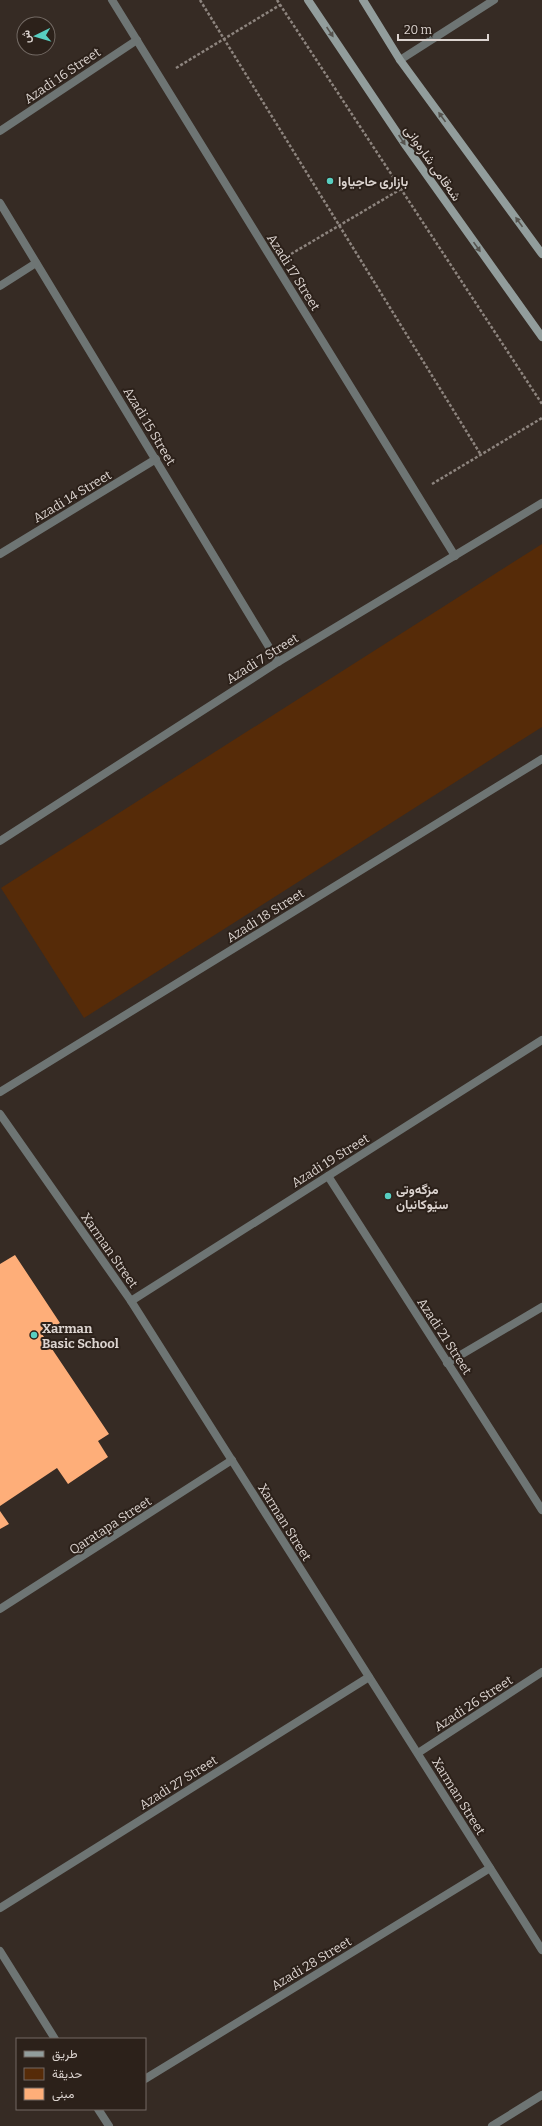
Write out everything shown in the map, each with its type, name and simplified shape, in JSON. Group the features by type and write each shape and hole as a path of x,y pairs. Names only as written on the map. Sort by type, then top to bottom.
{"main road":[{"name":"شەقامی شارەوانی","path":"308,0 406,146 542,337"},
{"path":"363,0 400,60 542,253"}],"street":[{"name":"Azadi 17 Street","path":"112,0 455,556"},
{"path":"400,60 494,0"},
{"name":"Azadi 16 Street","path":"0,131 137,40"},
{"name":"Azadi 15 Street","path":"0,203 278,662"},
{"path":"0,286 36,263"},
{"name":"Azadi 14 Street","path":"0,554 156,459"},
{"name":"Azadi 7 Street","path":"0,841 278,662 542,503"},
{"name":"Azadi 18 Street","path":"0,1092 542,759"},
{"name":"Azadi 19 Street","path":"131,1301 542,1040"},
{"name":"Xarman Street","path":"0,1114 131,1301 542,1950"},
{"name":"Azadi 21 Street","path":"328,1176 542,1510"},
{"path":"447,1363 542,1306"},
{"name":"Qaratapa Street","path":"0,1609 232,1460"},
{"name":"Azadi 26 Street","path":"418,1753 542,1672"},
{"name":"Azadi 27 Street","path":"0,1908 369,1677"},
{"name":"Azadi 28 Street","path":"146,2078 490,1868"},
{"path":"0,1951 54,2038"},
{"path":"492,2126 542,2095"},
{"path":"99,2110 109,2126"}],"path":[{"path":"200,0 481,455"},
{"path":"277,0 542,404"},
{"path":"160,77 280,4"},
{"path":"275,264 400,189"},
{"path":"416,493 542,418"}],"green space":[{"path":"542,544 542,727 84,1018 1,888"}],"building":[{"name":"Xarman Basic School","path":"15,1255 60,1323 42,1334 109,1434 98,1441 108,1457 68,1484 57,1468 0,1506 0,1264"},
{"path":"0,1511 9,1524 0,1529"}],"place":[{"name":"بازاری حاجیاوا","path":"330,181"},
{"name":"مزگەوتی سێوکانیان","path":"388,1196"},
{"name":"Xarman Basic School","path":"34,1335"}]}
